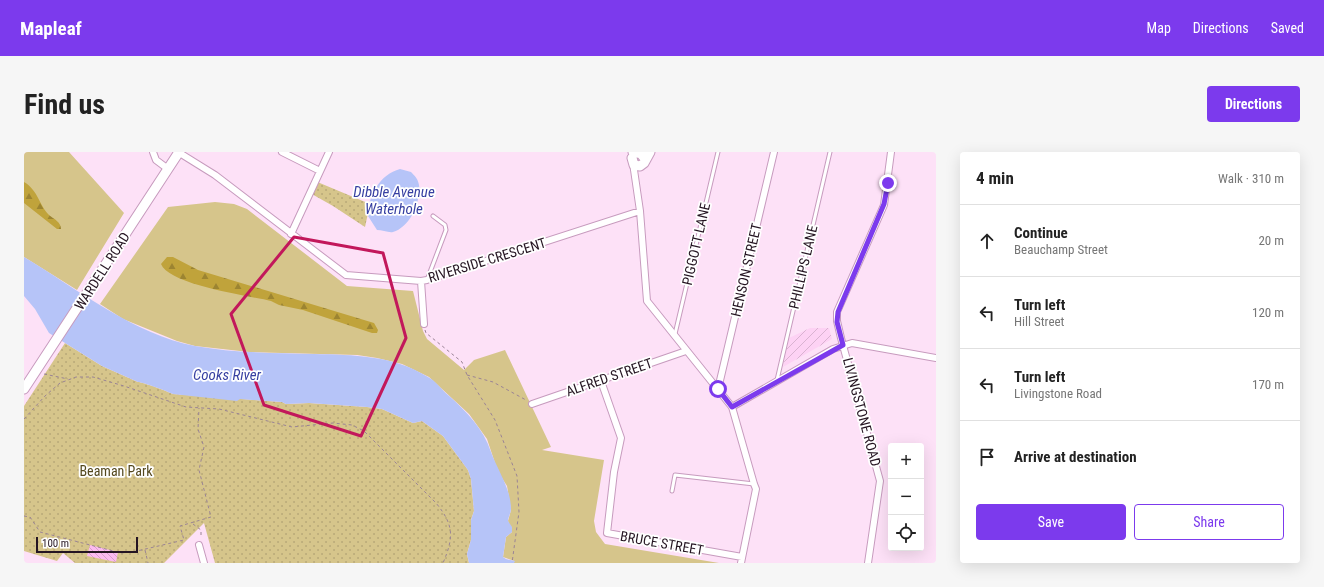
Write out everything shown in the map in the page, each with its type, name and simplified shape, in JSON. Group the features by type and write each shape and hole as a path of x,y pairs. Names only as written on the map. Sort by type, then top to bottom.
{"main road":[{"name":"WARDELL ROAD","path":"24,389 178,152"},
{"path":"624,152 639,157"}],"street":[{"path":"153,152 156,160 168,169"},
{"name":"RIVERSIDE CRESCENT","path":"178,152 215,175 346,275 424,280 640,211"},
{"path":"282,152 320,171"},
{"path":"291,234 329,152"},
{"name":"HENSON STREET","path":"718,389 774,152"},
{"name":"LIVINGSTONE ROAD","path":"868,563 880,481 837,322 838,312 884,204 891,152"},
{"path":"639,157 637,186 647,301 732,407 756,489 741,560"},
{"path":"424,280 424,324"},
{"path":"732,407 843,345 852,343 936,358"},
{"name":"ALFRED STREET","path":"532,404 686,351"},
{"name":"BRUCE STREET","path":"601,380 621,438 614,472 607,533 741,560"},
{"path":"199,545 204,563"}],"lane":[{"name":"PIGGOTT LANE","path":"674,336 718,152"},
{"name":"PHILLIPS LANE","path":"776,382 830,152"},
{"path":"424,280 446,230 445,225 433,216"},
{"path":"672,491 675,475 754,484"}],"path":[{"path":"424,324 426,333 462,362 466,375 495,420 517,476 519,512 512,563"},
{"path":"39,374 69,379 93,377 186,407 219,409 237,412 292,427 333,423 352,425 360,428 436,503 444,513 450,524 451,533 450,542 442,563"},
{"path":"466,375 493,382 532,404"},
{"path":"24,419 53,387 69,379"},
{"path":"24,516 30,517 40,532 121,553 145,550 184,540 180,526 211,518 199,470 204,447 198,429 199,408"},
{"path":"191,523 202,532 199,545"},
{"path":"145,550 148,563"}],"highlighted area":[{"path":"294,237 383,253 406,338 361,436 264,405 231,314"}],"shaded area":[{"path":"810,328 829,328 832,339 783,367 789,338"}],"green space":[{"path":"24,152 69,152 124,213 77,290 24,257"},
{"path":"315,181 370,204 365,227 310,193"},
{"path":"24,182 29,185 49,215 59,223 61,229 57,229 24,203"},
{"path":"215,202 234,204 247,209 347,286 413,291 423,331 427,339 464,370 474,360 505,350 551,447 542,450 604,460 594,521 596,532 605,544 719,563 514,563 514,561 503,557 506,537 512,532 508,521 511,510 507,486 498,472 487,439 469,414 429,377 402,364 357,355 249,352 195,346 177,341 123,319 100,304 168,207"},
{"path":"167,257 173,257 198,270 374,323 378,330 377,333 372,333 303,310 279,305 271,301 229,293 194,284 167,271 161,264"},
{"name":"Beaman Park","path":"65,343 102,366 138,382 173,394 282,402 286,404 309,403 367,407 382,409 413,423 422,421 443,436 468,470 471,479 474,511 471,520 471,540 467,554 469,563 215,563 204,523 164,563 75,563 63,553 57,561 24,551 24,406"}],"water":[{"name":"Dibble Avenue Waterhole","path":"400,169 411,172 418,181 419,192 416,206 405,225 399,229 393,232 377,230 368,216 370,201 376,187 381,181 393,172"},
{"name":"Cooks River","path":"24,257 106,309 150,332 173,340 195,346 224,350 343,355 387,360 415,370 431,379 468,414 484,435 488,443 509,494 511,509 508,521 512,527 512,532 506,537 503,557 515,561 514,563 469,563 467,554 471,540 471,520 474,511 471,479 468,470 443,436 422,421 413,423 382,409 367,407 309,403 286,404 282,402 240,399 237,401 173,394 138,382 102,366 49,333 35,309 24,296"}],"building":[{"path":"90,545 118,552 116,562 87,556"}],"route":[{"path":"718,389 732,407 833,349 843,345 837,322 838,312 884,204 888,183"}]}
